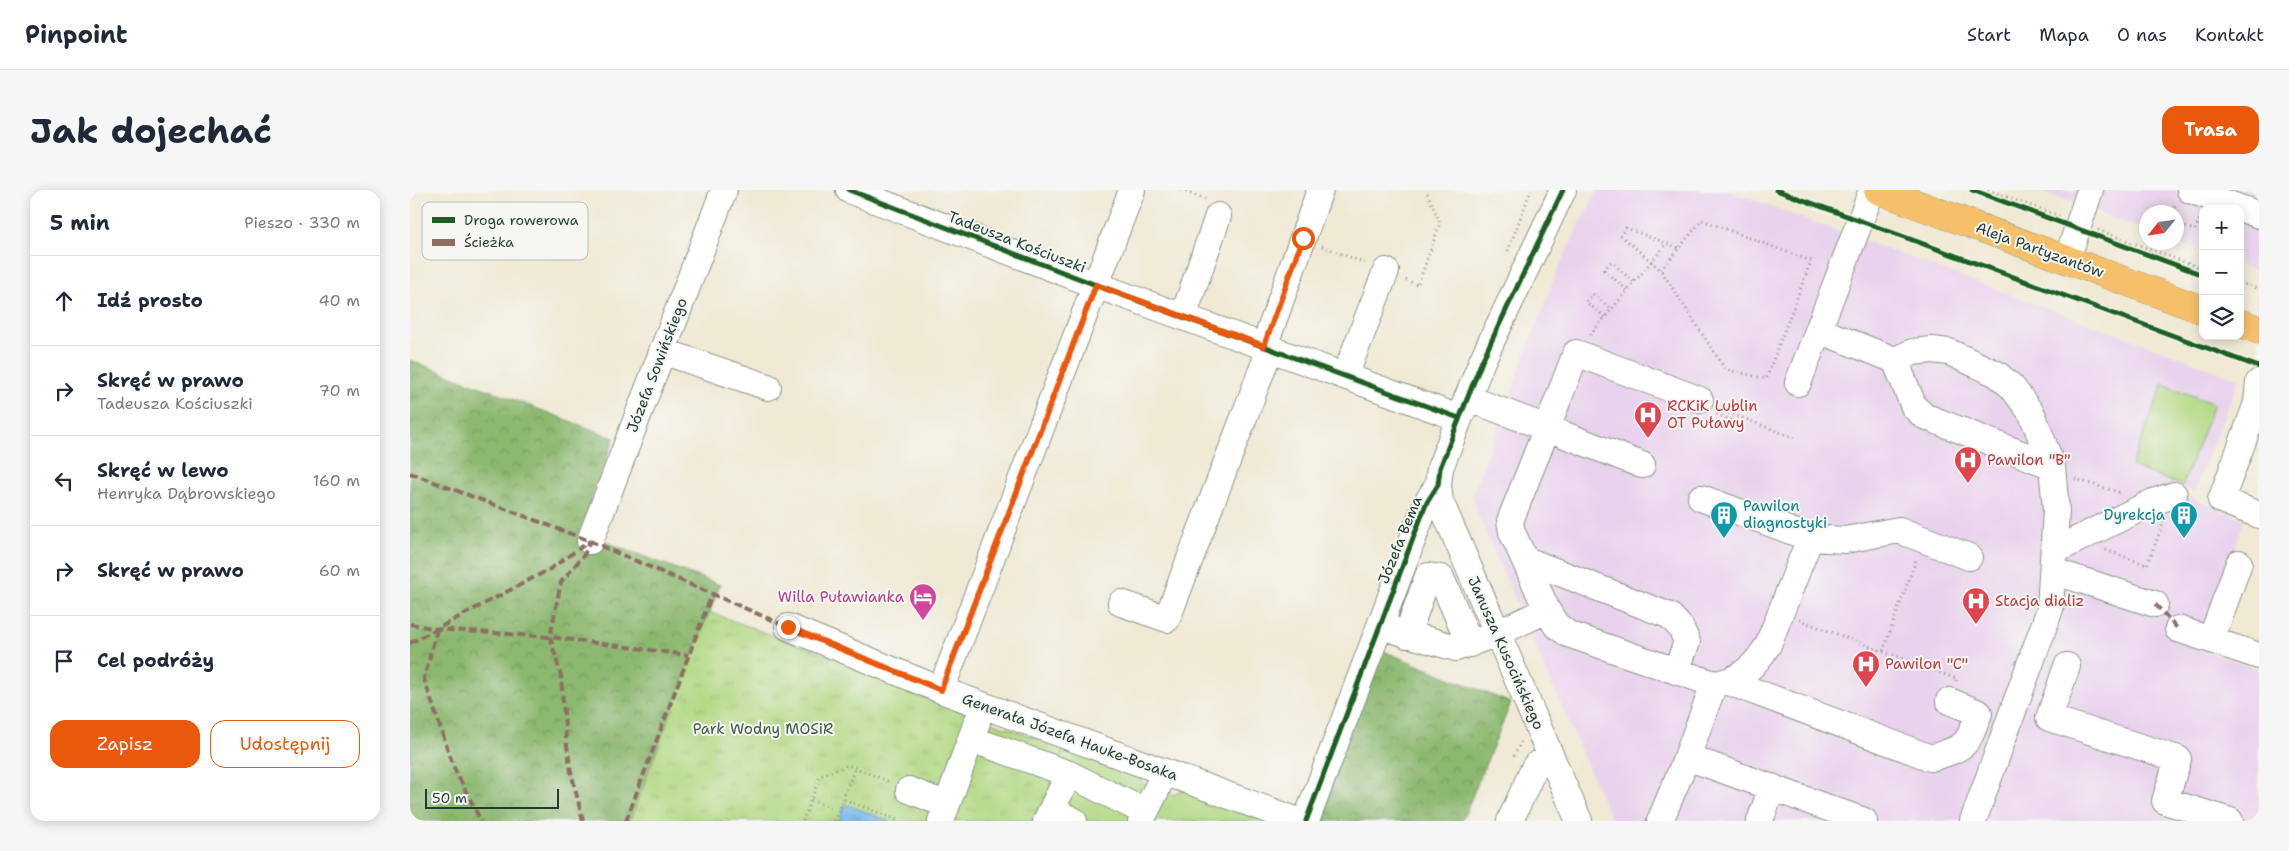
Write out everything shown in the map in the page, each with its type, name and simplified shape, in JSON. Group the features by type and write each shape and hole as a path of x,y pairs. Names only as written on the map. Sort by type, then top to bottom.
{"main road":[{"name":"Aleja Partyzantów","path":"1878,190 2199,309"}],"street":[{"name":"Józefa Sowińskiego","path":"590,541 724,190"},
{"name":"Tadeusza Kościuszki","path":"849,190 1096,285 1345,376 1463,408 1547,428 1642,465"},
{"path":"941,690 1132,190"},
{"path":"1121,603 1167,619 1267,348 1320,190"},
{"name":"Józefa Bema","path":"1306,821 1412,539 1426,504 1438,485 1440,468 1463,408 1510,299 1563,190"},
{"path":"1798,383 1872,190"},
{"path":"2067,260 2090,190"},
{"path":"2190,190 2259,215"},
{"path":"1183,317 1216,209"},
{"path":"1345,376 1386,271"},
{"path":"1818,330 1895,360 1913,352 1932,350 1949,352 1997,374 2012,387 2032,414 2052,469 2056,510 2050,609 1973,821"},
{"path":"662,351 768,388"},
{"path":"1708,410 1576,353 1510,521 1512,532 1547,610 1556,625 1568,634 1676,671 1722,683 1931,758 1962,748 1969,740 1979,713 1949,701"},
{"path":"1895,360 1914,407 1924,416 2052,469"},
{"path":"2258,396 2221,500 2259,515"},
{"name":"Janusza Kusocińskiego","path":"1438,485 1440,501 1551,756 1571,818"},
{"path":"1700,498 1810,538 1845,540 1899,530 1969,557"},
{"path":"2054,561 2078,539 2163,499"},
{"name":"Józefa Bema","path":"1412,539 1425,535 1454,534"},
{"path":"1660,821 1722,683 1739,677 1760,658 1768,645 1810,538"},
{"path":"1524,559 1670,616 1681,628 1687,642 1676,671"},
{"path":"2054,561 2155,604"},
{"path":"2211,640 2239,564"},
{"path":"1407,634 1428,576 1435,577 1441,578 1470,644"},
{"path":"1380,626 1456,648 1498,633 1547,610"},
{"name":"Generała Józefa Hauke-Bosaka","path":"788,627 941,690 1298,821"},
{"path":"2178,629 2259,656"},
{"path":"2067,666 2050,718 2178,759 2165,801 2230,821"},
{"path":"909,790 944,813 983,705"},
{"path":"971,739 1069,774 1143,817 1165,772"},
{"path":"1510,821 1535,766 1551,756"},
{"path":"1688,757 1864,821"},
{"path":"1057,817 1069,774"},
{"path":"1760,821 1772,788"}],"path":[{"path":"1182,190 1216,209"},
{"path":"1303,238 1418,285 1440,223 1426,190"},
{"path":"1981,193 2199,274"},
{"path":"1662,270 1702,220 1812,261 1766,379 1725,369 1662,270 1620,235 1626,228 1679,248"},
{"path":"2184,226 2196,230 2199,222"},
{"path":"1576,353 1667,243"},
{"path":"1627,290 1604,270 1611,262 1634,282"},
{"path":"2244,284 2259,290"},
{"path":"2244,289 2259,295"},
{"path":"1605,318 1586,302 1593,294 1611,309"},
{"path":"1708,410 1739,423 1737,427 1708,410"},
{"path":"1708,410 1795,438"},
{"path":"2052,469 2163,499 2147,565 2078,539"},
{"path":"1883,651 1923,539"},
{"path":"1781,613 1957,679 1949,701"},
{"path":"803,821 820,776 848,765 909,790"},
{"path":"835,821 855,768"},
{"path":"843,798 900,821"},
{"path":"811,800 832,808"}],"shaded area":[{"path":"1597,190 1726,190 2239,379 2194,491 2187,488 2184,495 2245,519 2196,648 2259,669 2259,821 1612,821 1476,510 1473,493 1557,271"},
{"path":"2037,190 2259,190 2259,272 2244,266 2244,205 2199,205 2199,249 2184,244 2184,205 2139,205 2139,227"}],"green space":[{"path":"410,360 614,438 579,532 720,585 630,821 410,821"},
{"path":"2163,384 2214,404 2182,486 2131,466"},
{"name":"Park Wodny MOSiR","path":"709,612 917,688 915,695 1064,748 1038,821 630,821"},
{"path":"1381,650 1511,703 1462,821 1322,821 1318,819"},
{"path":"1064,748 1138,775 1142,783 1174,795 1181,790 1265,821 1038,821"}],"water":[{"path":"845,804 889,821 839,821"}],"marked path":[{"path":"410,473 590,541 788,627 941,690"},
{"path":"410,643 550,569 590,541"},
{"path":"583,821 571,772 566,739 561,676 550,637 561,582 584,555 590,541"},
{"path":"626,821 712,594"},
{"path":"2155,604 2178,629"},
{"path":"410,624 437,629 550,637 688,655"},
{"path":"437,629 424,679 454,768 481,821"}],"cycle path":[{"path":"849,190 1096,285 1459,418"},
{"path":"1306,821 1426,504 1438,485 1440,468 1482,361 1563,190"},
{"path":"1776,190 2259,367"},
{"path":"1972,190 2199,274"}],"place":[{"name":"RCKiK Lublin OT Puławy","path":"1648,439"},
{"name":"Pawilon \"B\"","path":"1968,484"},
{"name":"Pawilon diagnostyki","path":"1724,539"},
{"name":"Dyrekcja","path":"2184,539"},
{"name":"Willa Puławianka","path":"923,621"},
{"name":"Stacja dializ","path":"1976,625"},
{"name":"Pawilon \"C\"","path":"1866,688"}],"route":[{"path":"788,627 941,690 1096,285 1264,346 1303,238"}]}
